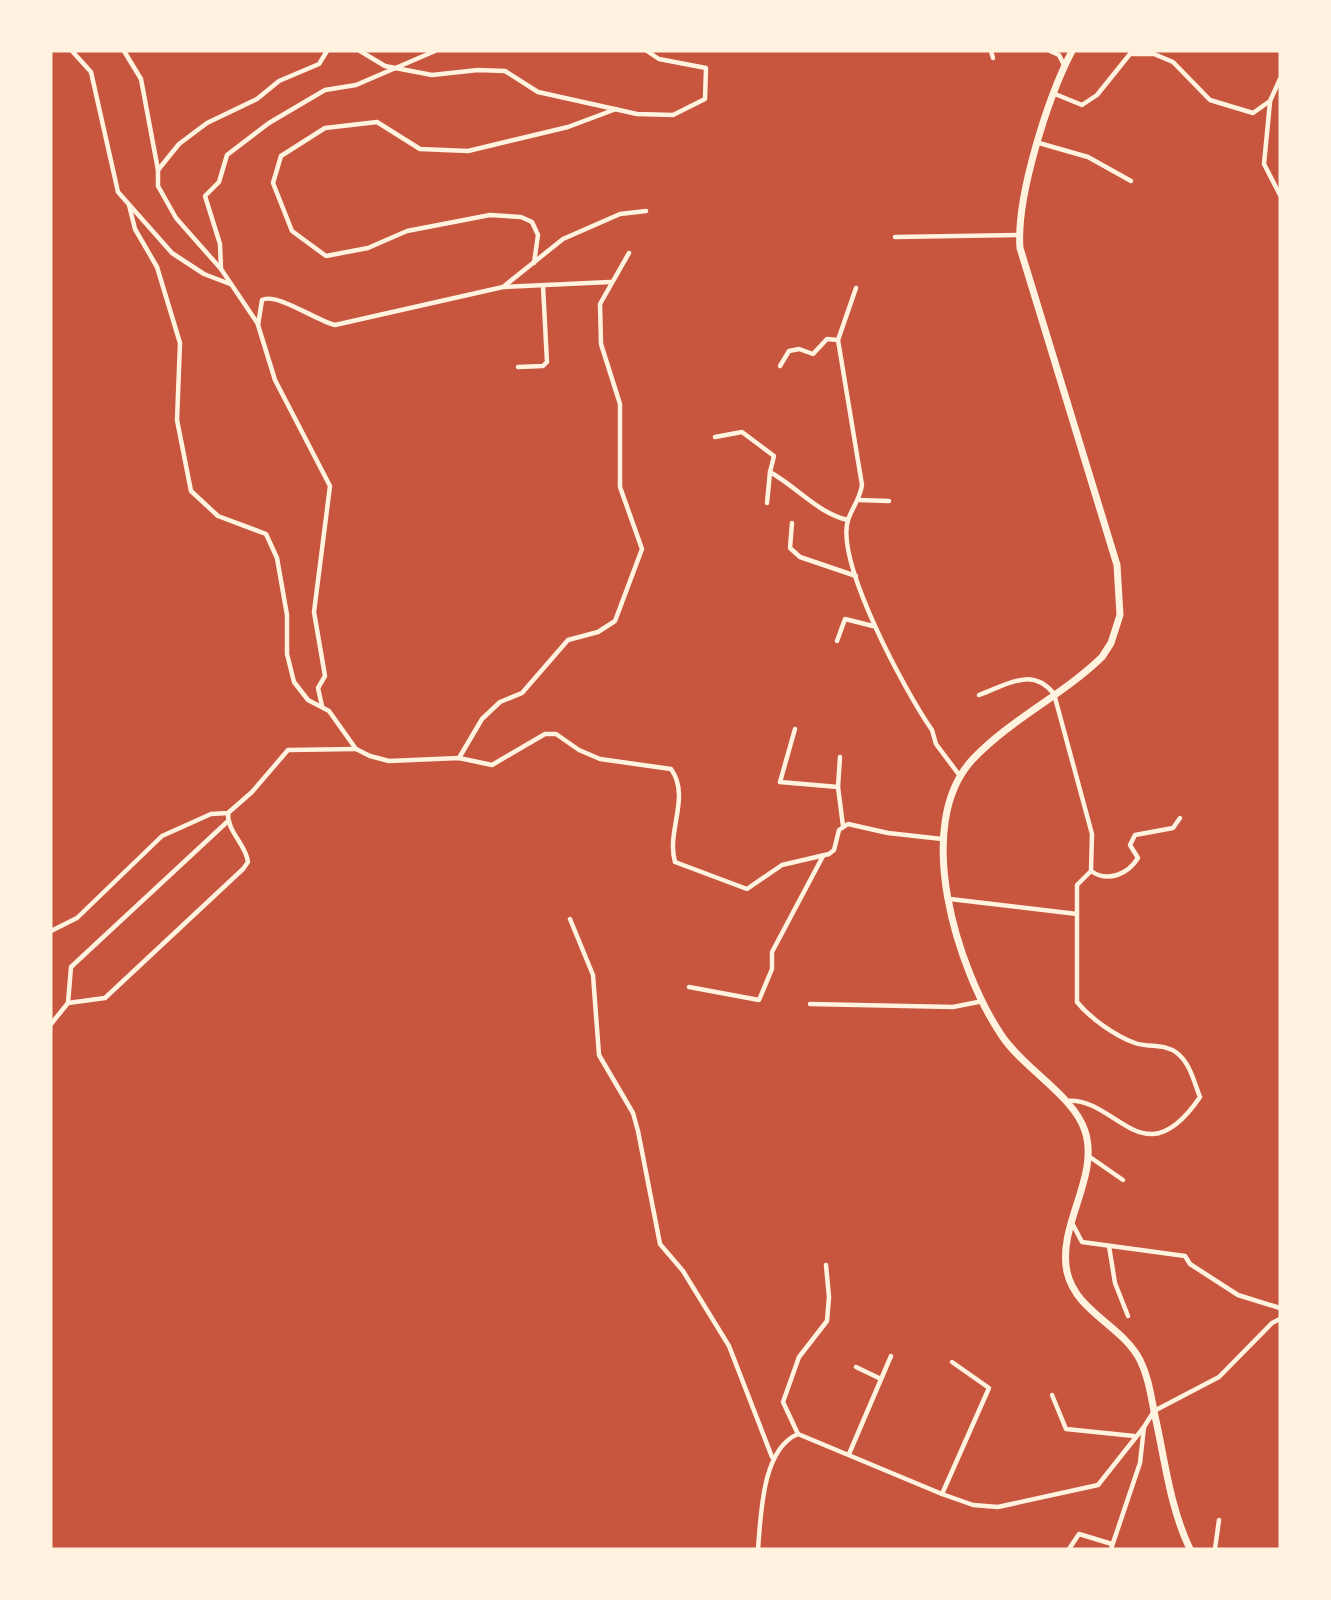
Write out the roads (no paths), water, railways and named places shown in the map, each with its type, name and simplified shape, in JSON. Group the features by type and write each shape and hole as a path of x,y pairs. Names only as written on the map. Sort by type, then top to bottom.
{"main road":[{"path":"1072,51 1064,66 1039,143 1024,200 1019,235 1024,269 1105,519 1120,582 1120,615 1111,643 1089,669 991,743 960,776 946,811 942,839 943,863 957,930 983,1001 1014,1053 1065,1101 1082,1123 1087,1140 1087,1155 1066,1255 1071,1283 1082,1302 1122,1337 1139,1360 1149,1384 1177,1513 1190,1549"}],"street":[{"path":"72,51 91,72 118,192 172,253 204,274 231,285"},
{"path":"124,51 141,79 158,170 158,186 176,218 221,270 258,325 275,380 330,486 314,612 325,676 318,688 322,705 356,749"},
{"path":"158,170 179,144 207,123 257,99 279,81 319,64 327,51"},
{"path":"360,51 385,66 432,75 478,70 505,71 538,92 637,114 673,115 705,99 706,68 659,60 648,51"},
{"path":"221,270 220,244 205,196 219,181 227,155 269,123 325,90 356,85 399,69 435,51"},
{"path":"991,51 992,58"},
{"path":"1050,51 1059,55 1064,66"},
{"path":"1055,94 1082,105 1097,95 1130,54 1154,54 1173,62 1210,100 1253,113 1270,101"},
{"path":"1280,79 1270,101 1264,164 1280,195"},
{"path":"534,264 538,236 532,222 521,217 490,215 407,231 368,248 326,256 292,231 273,183 281,156 325,128 377,122 420,149 468,151 568,127 616,109"},
{"path":"1039,143 1088,156 1131,181"},
{"path":"129,205 135,229 157,267 180,343 177,420 191,491 218,516 266,534 277,558 287,615 287,654 294,682 308,700 322,705"},
{"path":"503,287 563,239 620,214 646,211"},
{"path":"895,237 1019,235"},
{"path":"458,758 482,719 500,702 522,693 568,640 598,632 615,621 642,549 620,487 620,404 601,344 600,304 610,282 629,253"},
{"path":"258,325 258,305 267,297 335,325 503,287 610,282"},
{"path":"518,367 543,366 547,362 543,286"},
{"path":"856,288 838,340 862,485 859,500 848,520 847,536 856,576 874,626 932,730 936,744 960,776"},
{"path":"780,366 789,351 799,349 813,354 827,339 838,340"},
{"path":"715,437 742,432 774,456 767,503"},
{"path":"771,472 794,485 830,516 848,520"},
{"path":"859,500 889,501"},
{"path":"792,523 790,548 800,556 856,576"},
{"path":"837,640 845,619 874,626"},
{"path":"979,695 1030,677 1044,681 1055,694 1092,834 1091,871 1077,885 1077,1002 1086,1014 1135,1043 1168,1048 1179,1055 1187,1065 1200,1097 1190,1111 1166,1129 1150,1135 1124,1128 1094,1107 1075,1100 1065,1101"},
{"path":"795,729 780,782 838,786"},
{"path":"51,931 77,918 162,836 211,814 228,813 252,792 288,750 356,749 389,761 458,758 492,765 545,734 556,734 579,750 600,759 671,769 678,780 680,792 672,852 675,862 741,889 753,887 782,865 834,850 843,825 838,786 840,757"},
{"path":"68,1003 105,998 243,869 248,862 247,854 227,822 228,813"},
{"path":"1091,871 1100,877 1113,877 1131,869 1138,858 1130,845 1135,835 1173,828 1180,818"},
{"path":"51,1024 68,1003 71,967 227,822"},
{"path":"843,825 942,839"},
{"path":"689,987 759,1000 772,969 772,952 824,855"},
{"path":"950,899 1077,914"},
{"path":"570,919 593,975 599,1055 633,1113 638,1131 660,1244 683,1271 729,1346 772,1457"},
{"path":"810,1004 953,1007 983,1001"},
{"path":"1087,1155 1123,1180"},
{"path":"1072,1223 1082,1242 1185,1256 1190,1264 1238,1295 1280,1308"},
{"path":"1109,1245 1115,1283 1128,1316"},
{"path":"826,1265 829,1297 827,1321 799,1357 783,1402 798,1434 849,1454 893,1476 973,1505 999,1507 1098,1485 1144,1427 1154,1410 1219,1377 1272,1322 1280,1318"},
{"path":"849,1454 891,1356"},
{"path":"942,1494 989,1388 952,1362"},
{"path":"856,1367 881,1379"},
{"path":"1052,1395 1066,1429 1135,1436"},
{"path":"1069,1549 1079,1534 1111,1547 1140,1463 1144,1427"},
{"path":"758,1549 772,1457 785,1440 798,1434"},
{"path":"1215,1549 1219,1520"}]}
